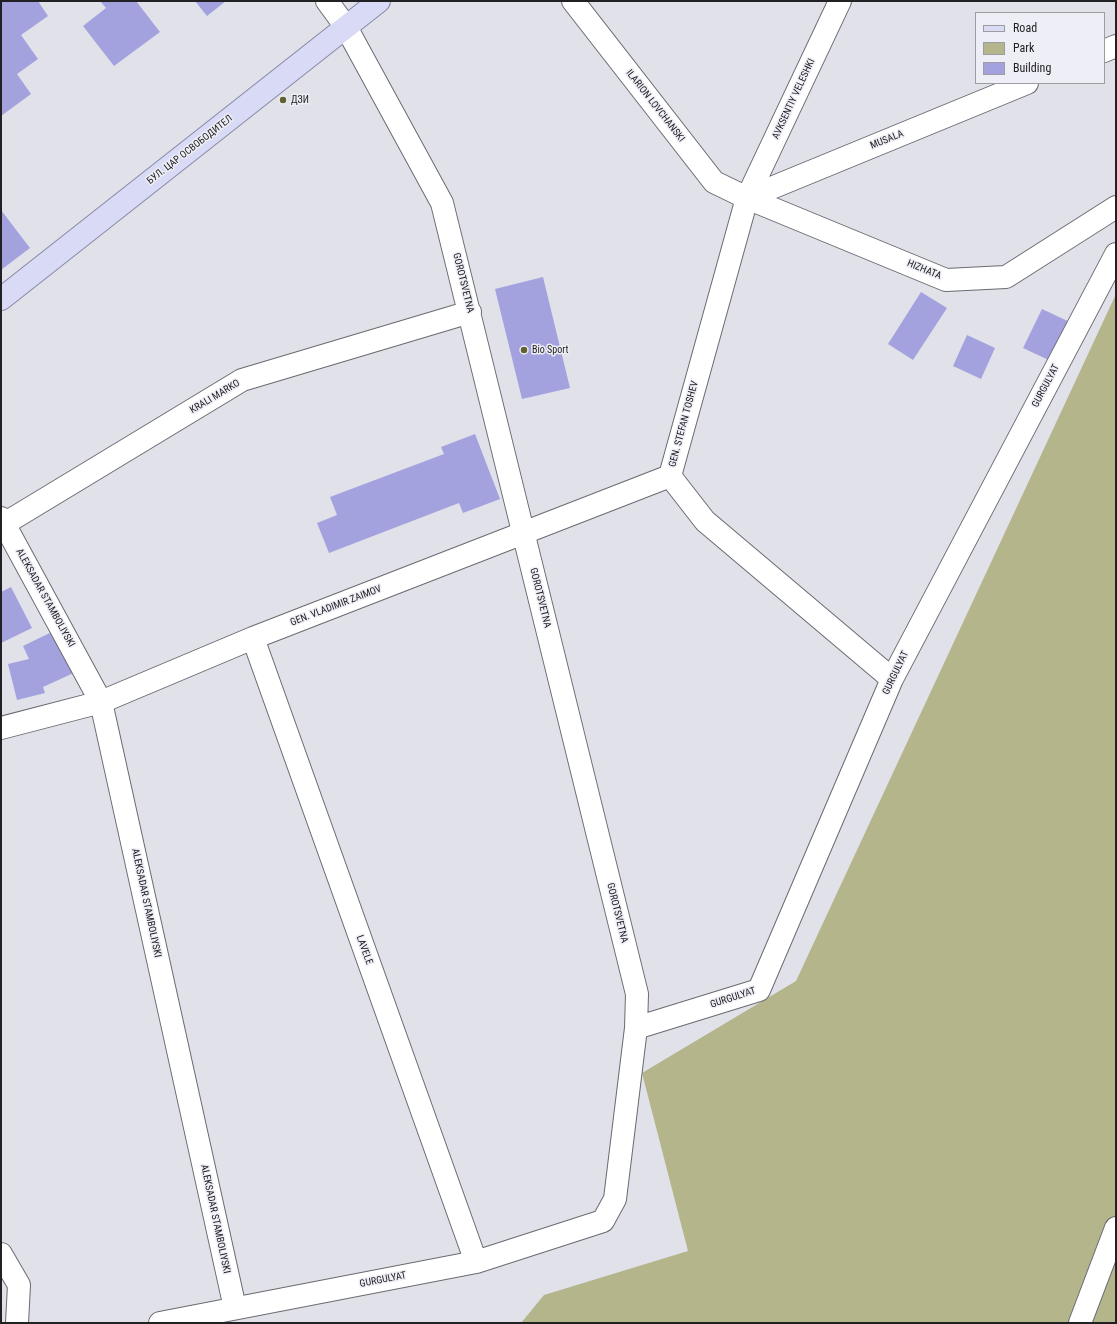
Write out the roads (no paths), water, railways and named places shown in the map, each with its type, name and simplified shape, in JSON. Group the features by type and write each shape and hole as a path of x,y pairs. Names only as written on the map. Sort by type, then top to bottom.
{"main road":[{"name":"БУЛ. ЦАР ОСВОБОДИТЕЛ","path":"1,299 379,1"}],"street":[{"name":"GOROTSVETNA","path":"327,1 346,26 442,203 637,994 636,1028 614,1199 603,1222"},
{"name":"ILARION LOVCHANSKI","path":"573,1 714,182 747,198"},
{"name":"AVKSENTIY VELESHKI","path":"747,198 840,1"},
{"path":"1105,51 1116,46"},
{"name":"MUSALA","path":"747,198 1025,84"},
{"name":"HIZHATA","path":"747,198 946,280 1006,277 1116,207"},
{"name":"GEN. STEFAN TOSHEV","path":"747,198 670,476 705,521 892,679"},
{"name":"GURGULYAT","path":"636,1028 759,990 892,679 1116,254"},
{"name":"KRALI MARKO","path":"3,521 242,380 470,312"},
{"name":"GEN. VLADIMIR ZAIMOV","path":"1,728 101,702 253,638 670,476"},
{"name":"ALEKSADAR STAMBOLIYSKI","path":"3,521 101,702 235,1308"},
{"name":"LAVELE","path":"253,638 476,1262"},
{"name":"GURGULYAT","path":"160,1323 476,1262 603,1222"},
{"path":"1080,1323 1116,1228"},
{"path":"1,1254 19,1285 17,1323"}],"place":[{"name":"ДЗИ","path":"283,100"},
{"name":"Bio Sport","path":"524,350"}]}
